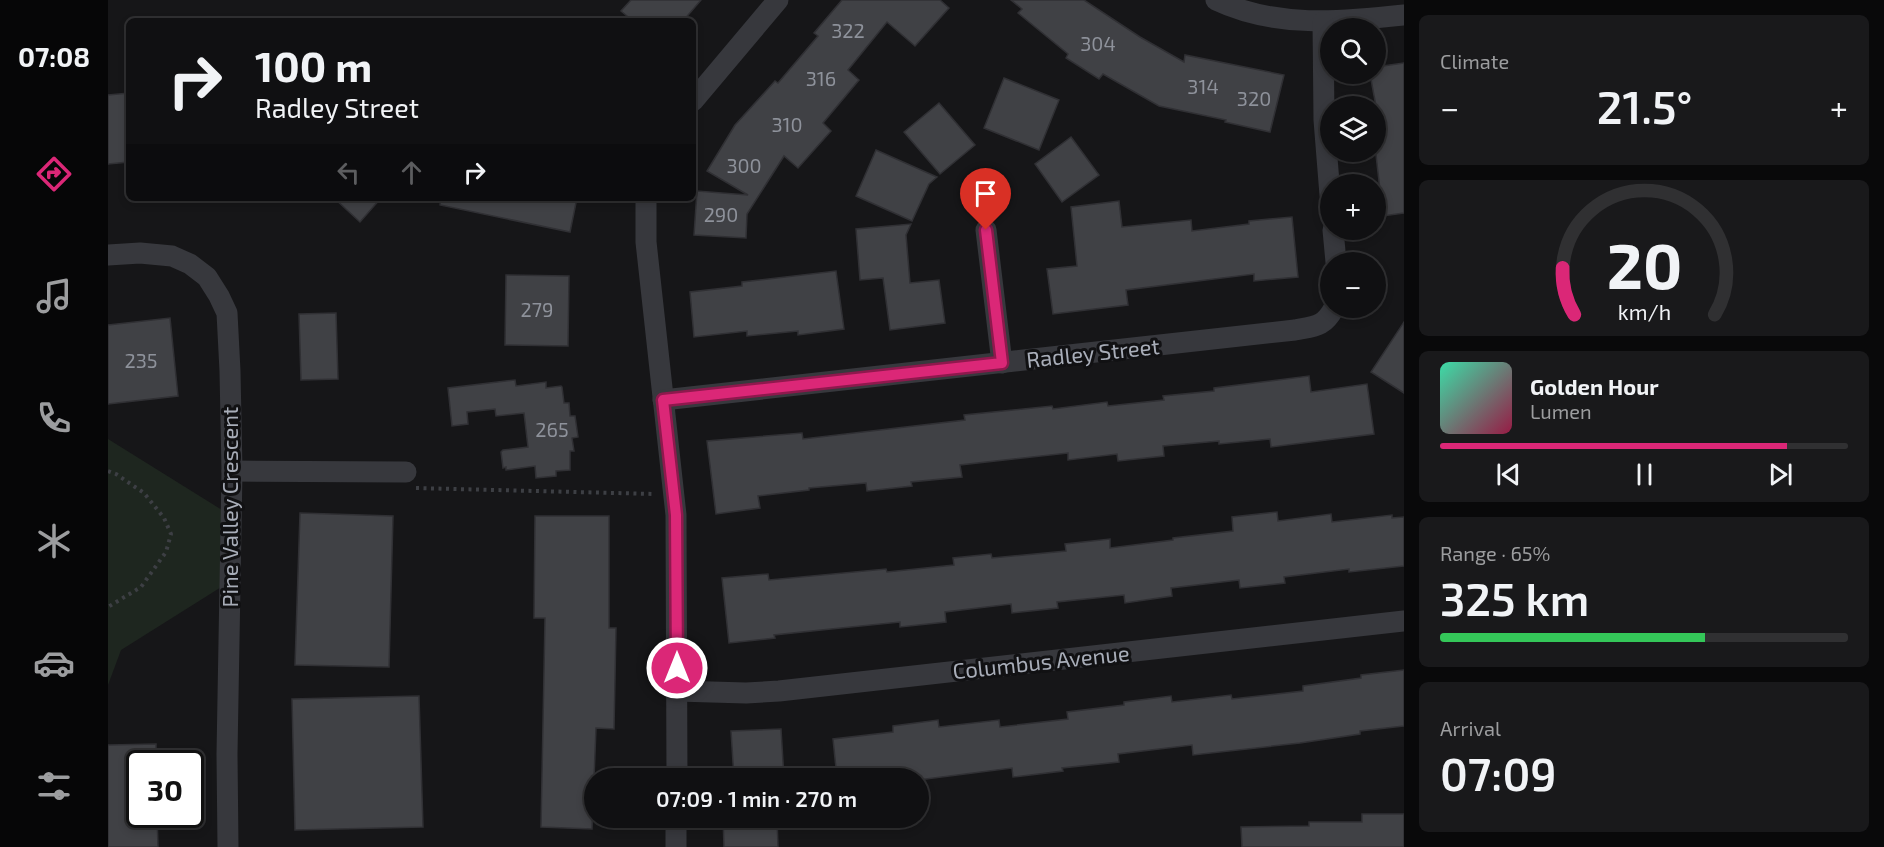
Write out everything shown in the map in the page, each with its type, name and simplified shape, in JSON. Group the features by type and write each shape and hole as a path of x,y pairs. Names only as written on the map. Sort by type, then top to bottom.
{"street":[{"path":"696,96 778,0"},
{"path":"1216,0 1233,8 1257,14 1320,22"},
{"path":"1369,18 1404,15"},
{"path":"1324,84 1328,174"},
{"path":"646,201 646,242 676,515 677,768"},
{"path":"986,230 1002,363"},
{"name":"Pine Valley Crescent","path":"108,255 140,253 172,256 190,264 207,277 227,313 232,471 227,754 228,847"},
{"name":"Radley Street","path":"663,400 1294,330 1322,324 1328,318"},
{"path":"232,471 406,480"},
{"name":"Columbus Avenue","path":"677,691 779,692 1404,621"},
{"path":"676,828 676,847"}],"path":[{"path":"108,471 144,493 164,518 171,534 166,552 141,586 108,607"},
{"path":"406,480 658,494"}],"shaded area":[{"path":"108,439 222,510 234,579 121,650 108,685"}],"building":[{"path":"631,0 701,0 686,18 629,18 621,11"},
{"path":"842,0 940,0 949,8 915,46 887,22 848,70 859,80 823,123 831,131 798,168 784,156 747,214 746,238 694,235 697,191 748,195 707,171 735,125 775,81 778,83 818,36 814,33"},
{"path":"1011,0 1084,0 1140,37 1184,62 1185,55 1284,75 1270,132 1159,106 1103,74 1099,79 1066,58 1068,54 1018,13 1022,9"},
{"path":"1404,63 1404,213 1386,216 1386,174 1378,174 1377,162 1386,162 1386,96 1374,96 1372,84 1386,84 1386,66"},
{"path":"1004,78 1059,100 1039,150 984,128"},
{"path":"126,93 126,162 108,164 108,95"},
{"path":"939,103 975,145 940,174 904,132"},
{"path":"1071,137 1099,175 1062,202 1035,164"},
{"path":"876,150 937,177 929,184 912,221 856,196"},
{"path":"337,201 378,201 360,222"},
{"path":"441,201 576,201 570,232 440,205"},
{"path":"1119,201 1122,227 1191,220 1192,231 1249,224 1249,221 1292,217 1298,277 1254,281 1254,274 1126,290 1128,305 1053,314 1047,269 1077,266 1071,207"},
{"path":"911,224 906,235 910,283 939,280 945,323 890,330 883,278 860,280 856,229"},
{"path":"836,271 844,329 798,335 798,331 747,336 747,331 694,337 690,292 742,286 742,282"},
{"path":"506,275 569,276 568,346 505,345"},
{"path":"336,313 338,379 301,380 299,314"},
{"path":"170,318 178,396 108,404 108,325"},
{"path":"1404,322 1404,393 1371,372"},
{"path":"1309,376 1311,392 1367,384 1374,434 1271,447 1270,439 1163,446 1164,456 1118,461 1117,454 1068,460 1068,453 960,465 962,477 911,482 912,486 867,491 866,483 809,488 809,490 758,496 760,508 716,514 707,441 802,433 803,439 965,420 964,415 1052,406 1053,409 1107,402 1108,406 1164,400 1163,396 1214,391 1214,388"},
{"path":"515,380 516,386 546,382 546,388 562,387 564,403 569,403 570,416 575,416 578,437 572,438 574,451 570,451 570,470 556,471 556,476 536,478 535,466 506,470 506,467 503,468 501,452 503,450 528,447 524,413 496,416 495,409 467,412 468,424 452,426 448,388"},
{"path":"1277,512 1278,521 1331,514 1332,522 1392,515 1392,518 1404,517 1404,566 1349,572 1349,569 1284,577 1285,583 1240,588 1239,580 1171,588 1172,596 1125,603 1124,595 1057,602 1058,608 1012,613 1011,604 945,612 946,622 900,627 900,622 774,635 775,638 729,643 722,578 768,574 769,580 886,569 887,572 954,565 953,558 991,554 992,558 1066,551 1065,544 1110,539 1110,548 1233,531 1232,517"},
{"path":"300,513 393,516 389,667 295,665"},
{"path":"535,516 609,516 609,628 616,628 614,729 596,728 594,768 584,768 584,828 592,829 541,827 545,618 534,618"},
{"path":"1404,670 1404,726 1360,731 1360,734 1300,743 1193,755 1192,745 1118,754 1119,762 1062,768 1063,771 1013,777 1012,768 929,779 929,768 836,768 833,739 893,732 893,726 938,720 939,727 999,720 1000,727 1068,719 1067,712 1171,696 1172,702 1231,695 1232,699 1303,691 1303,686 1361,678 1361,675"},
{"path":"419,696 423,827 295,830 292,699"},
{"path":"781,729 783,768 733,768 731,731"},
{"path":"156,744 156,750 126,750 126,828 157,828 158,847 108,847 108,745"},
{"path":"1362,814 1404,814 1404,847 1242,847 1241,827 1309,826 1309,822 1362,822"},
{"path":"723,828 777,828 778,847 724,847"}],"route":[{"path":"677,668 676,515 663,400 1002,363 986,230"}]}
